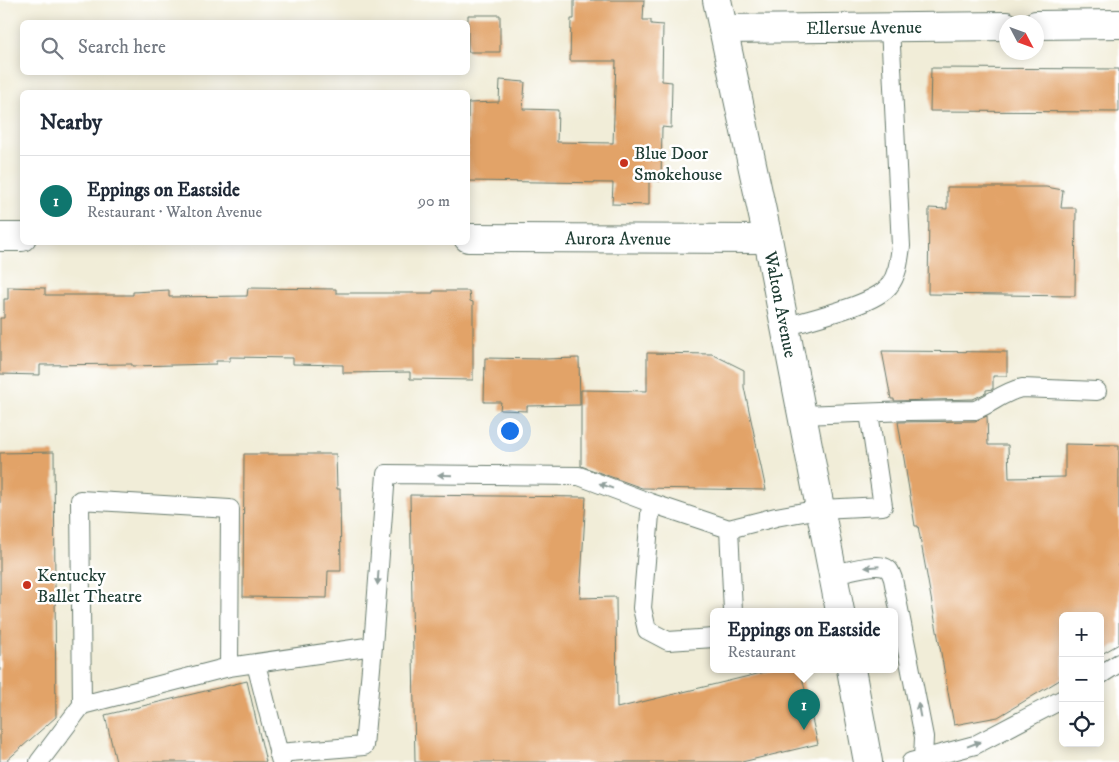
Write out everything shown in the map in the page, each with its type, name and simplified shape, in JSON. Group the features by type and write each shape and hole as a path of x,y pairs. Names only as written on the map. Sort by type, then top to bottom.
{"street":[{"name":"Walton Avenue","path":"717,0 768,239 839,608"},
{"path":"1044,25 1119,24"},
{"name":"Ellersue Avenue","path":"723,29 999,26"},
{"path":"0,237 20,237"},
{"name":"Aurora Avenue","path":"470,238 768,239"},
{"path":"852,673 868,762"}],"lane":[{"path":"785,327 860,304 878,296 888,287 897,272 901,246 890,27"},
{"path":"802,416 975,410 1014,390 1022,388 1097,391"},
{"path":"256,664 280,757 364,746 386,474 579,476 729,529 776,517 820,509 883,506 869,413"},
{"path":"40,762 82,705 80,500 230,508 229,668"},
{"path":"651,503 642,608 647,630 668,641 710,638"},
{"path":"729,529 733,608"},
{"path":"833,574 870,566 884,566 890,570 894,579 923,730 917,760 975,744 1059,701"},
{"path":"82,705 229,668 373,646"},
{"path":"1104,672 1119,663"}],"building":[{"path":"574,0 644,0 643,20 651,20 651,24 663,25 662,81 672,82 671,128 662,127 661,181 649,181 649,205 612,204 613,183 470,181 470,103 499,102 500,80 525,82 523,109 558,110 557,142 613,143 616,61 570,61 571,19 574,19"},
{"path":"468,15 500,15 500,52 470,52 470,20 468,20"},
{"path":"931,68 1119,69 1119,112 930,111"},
{"path":"947,187 1046,187 1063,190 1061,208 1076,208 1075,296 928,294 929,208 947,209"},
{"path":"8,287 45,288 45,295 133,295 133,292 169,290 169,297 247,296 248,288 336,289 336,293 469,291 470,301 473,302 473,380 410,379 410,372 343,373 343,365 293,364 293,358 230,357 230,361 216,361 216,364 132,366 132,364 40,365 40,375 0,374 0,318 4,318 4,299 8,299"},
{"path":"882,351 1007,352 1007,376 993,376 993,389 986,390 986,393 973,399 894,401 894,399 891,399"},
{"path":"647,353 712,354 744,370 744,387 766,490 642,488 581,466 581,390 647,391"},
{"path":"485,358 579,358 580,405 527,406 527,411 500,410 501,402 484,402"},
{"path":"987,416 988,445 1008,445 1009,478 1065,477 1065,444 1119,445 1119,644 1104,653 1104,612 1059,612 1059,680 998,717 954,725 918,526 915,526 898,422 975,421"},
{"name":"Kentucky Ballet Theatre","path":"54,452 56,717 5,762 0,762 0,453"},
{"path":"244,454 336,454 337,489 340,489 341,571 328,571 327,598 243,597"},
{"path":"410,495 586,497 580,598 616,597 617,708 761,673 801,673 818,744 742,762 415,762"},
{"path":"247,681 266,762 116,762 105,715"}],"place":[{"name":"Blue Door Smokehouse","path":"624,163"},
{"name":"Kentucky Ballet Theatre","path":"27,585"},
{"name":"Eppings on Eastside","path":"804,730"}]}
